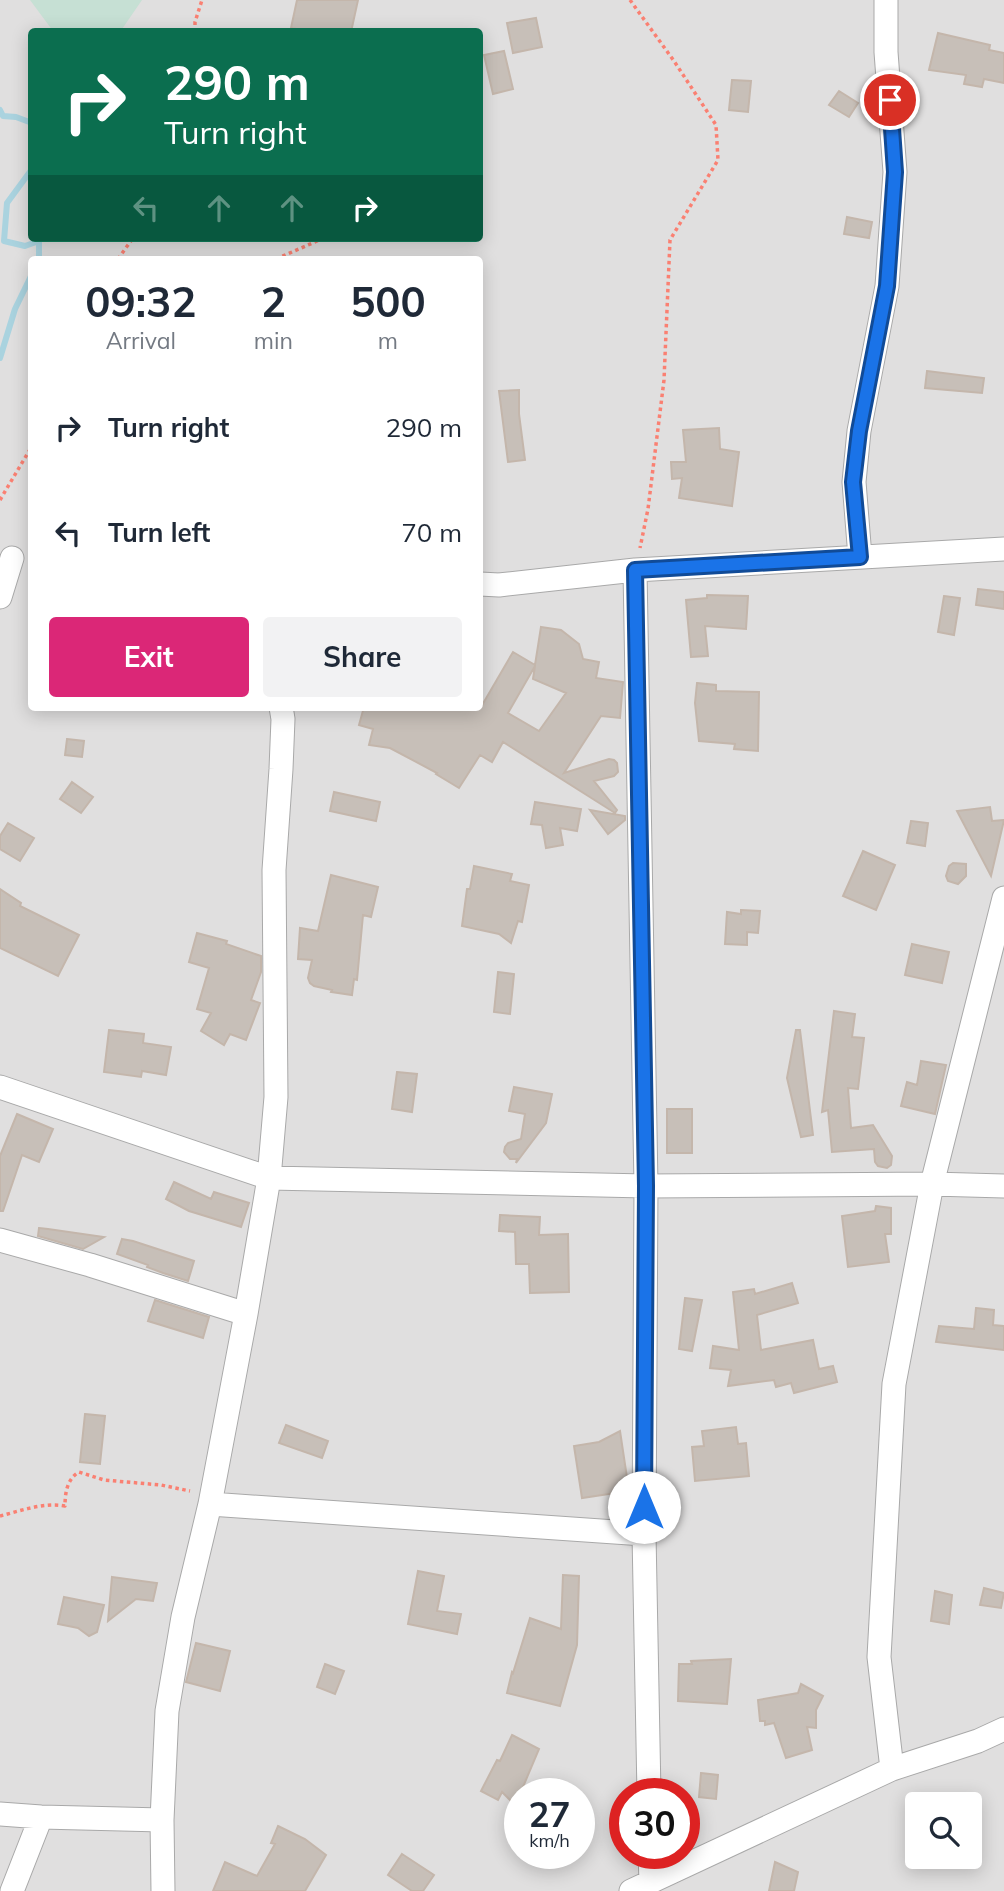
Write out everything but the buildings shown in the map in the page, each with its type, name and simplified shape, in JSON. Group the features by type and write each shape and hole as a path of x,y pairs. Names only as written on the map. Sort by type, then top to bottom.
{"street":[{"path":"860,557 853,482 859,431 887,286 895,172 886,52 886,0"},
{"path":"483,584 499,585 635,570 1004,549"},
{"path":"0,597 15,558"},
{"path":"635,570 646,1186 644,1534 649,1778"},
{"path":"163,1891 162,1819 167,1711 183,1617 210,1504 269,1178 276,1097 274,870 282,711"},
{"path":"892,1769 879,1657 894,1384 932,1184 1004,898"},
{"path":"0,1087 269,1178 646,1186 1004,1186"},
{"path":"0,1240 246,1314"},
{"path":"210,1504 644,1534"},
{"path":"641,1887 892,1769 978,1741 1004,1729"},
{"path":"0,1814 162,1819"},
{"path":"12,1891 41,1817"},
{"path":"641,1887 646,1869"}],"path":[{"path":"195,28 202,0"},
{"path":"629,0 716,124 718,160 670,240 664,380 648,509 635,570"},
{"path":"283,256 315,242"},
{"path":"0,500 28,453"},
{"path":"0,1516 29,1509 65,1506 65,1492 71,1479 79,1472 104,1480 161,1485 202,1493 208,1497 210,1504"}],"shaded area":[{"path":"0,0 1004,0 1004,1891 0,1891"}],"green space":[{"path":"30,0 142,0 123,28 51,28"}],"waterway":[{"path":"0,110 3,116 28,122"},
{"path":"28,174 7,203 4,241 25,246 36,242"},
{"path":"39,242 39,256"},
{"path":"0,358 15,309 28,282"}],"route":[{"path":"644,1507 646,1186 635,570 860,557 853,482 859,431 887,286 895,172 890,100"}]}
